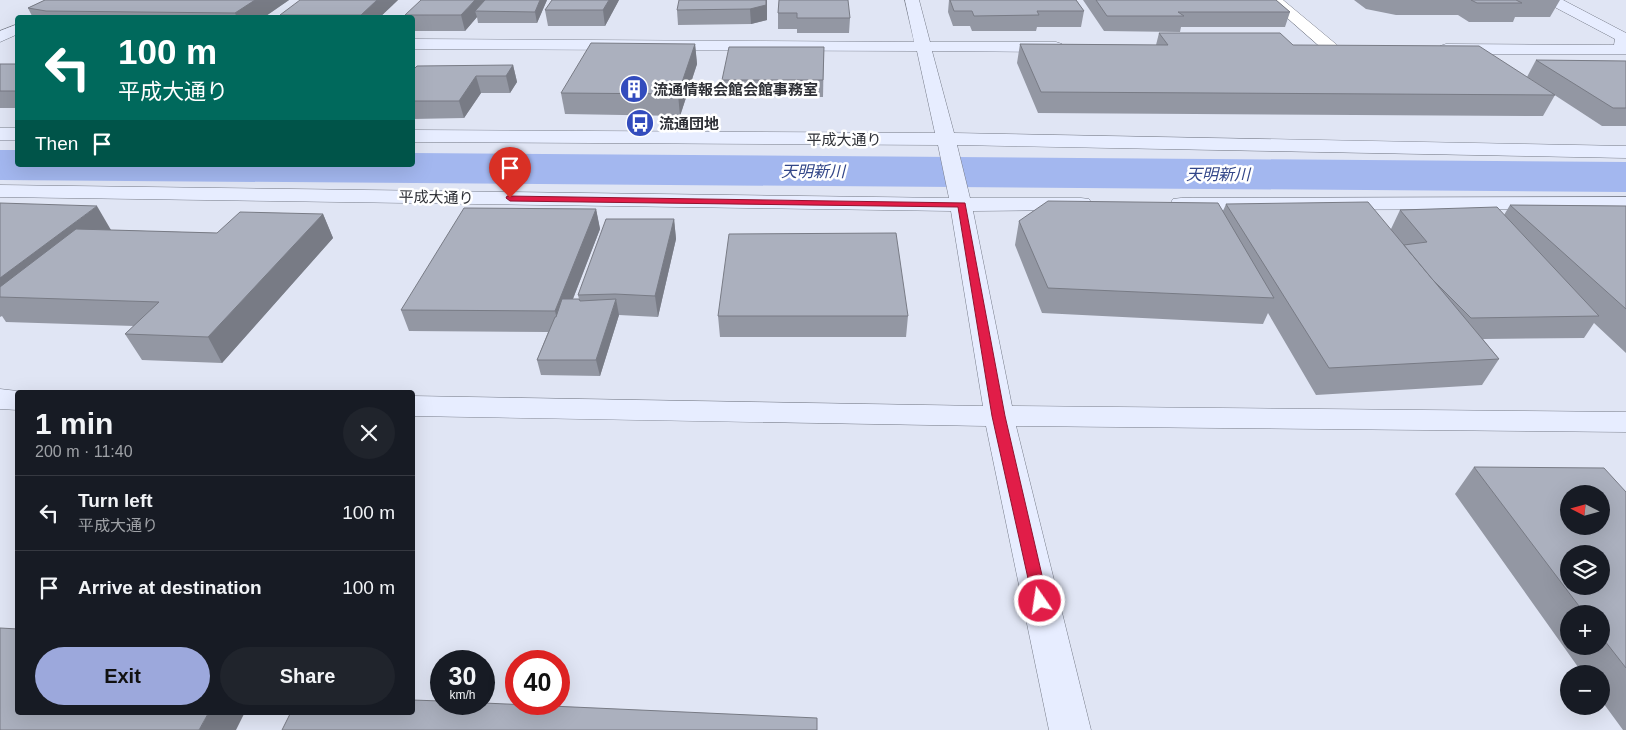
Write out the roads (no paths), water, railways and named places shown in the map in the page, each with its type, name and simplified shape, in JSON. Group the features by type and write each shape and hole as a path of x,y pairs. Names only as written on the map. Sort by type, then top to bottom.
{"street":[{"path":"912,0 960,194 998,416 1070,730"},
{"path":"1274,0 1331,48"},
{"path":"1428,49 1621,50 1623,37 1552,0"},
{"path":"0,36 15,29"},
{"path":"0,41 15,41"},
{"path":"415,44 1072,48"},
{"path":"1311,48 1350,48"},
{"path":"0,134 15,134"},
{"name":"平成大通り","path":"415,136 1626,152"},
{"name":"平成大通り","path":"0,191 960,194 1101,204"},
{"path":"1160,204 1626,203"},
{"path":"0,400 15,400"},
{"path":"415,406 998,416 1626,422"}],"waterway":[{"name":"天明新川","path":"0,165 15,165"},
{"name":"天明新川","path":"271,167 1626,177"}],"place":[{"name":"流通情報会館会館事務室","path":"634,89"},
{"name":"流通団地","path":"640,123"}]}
